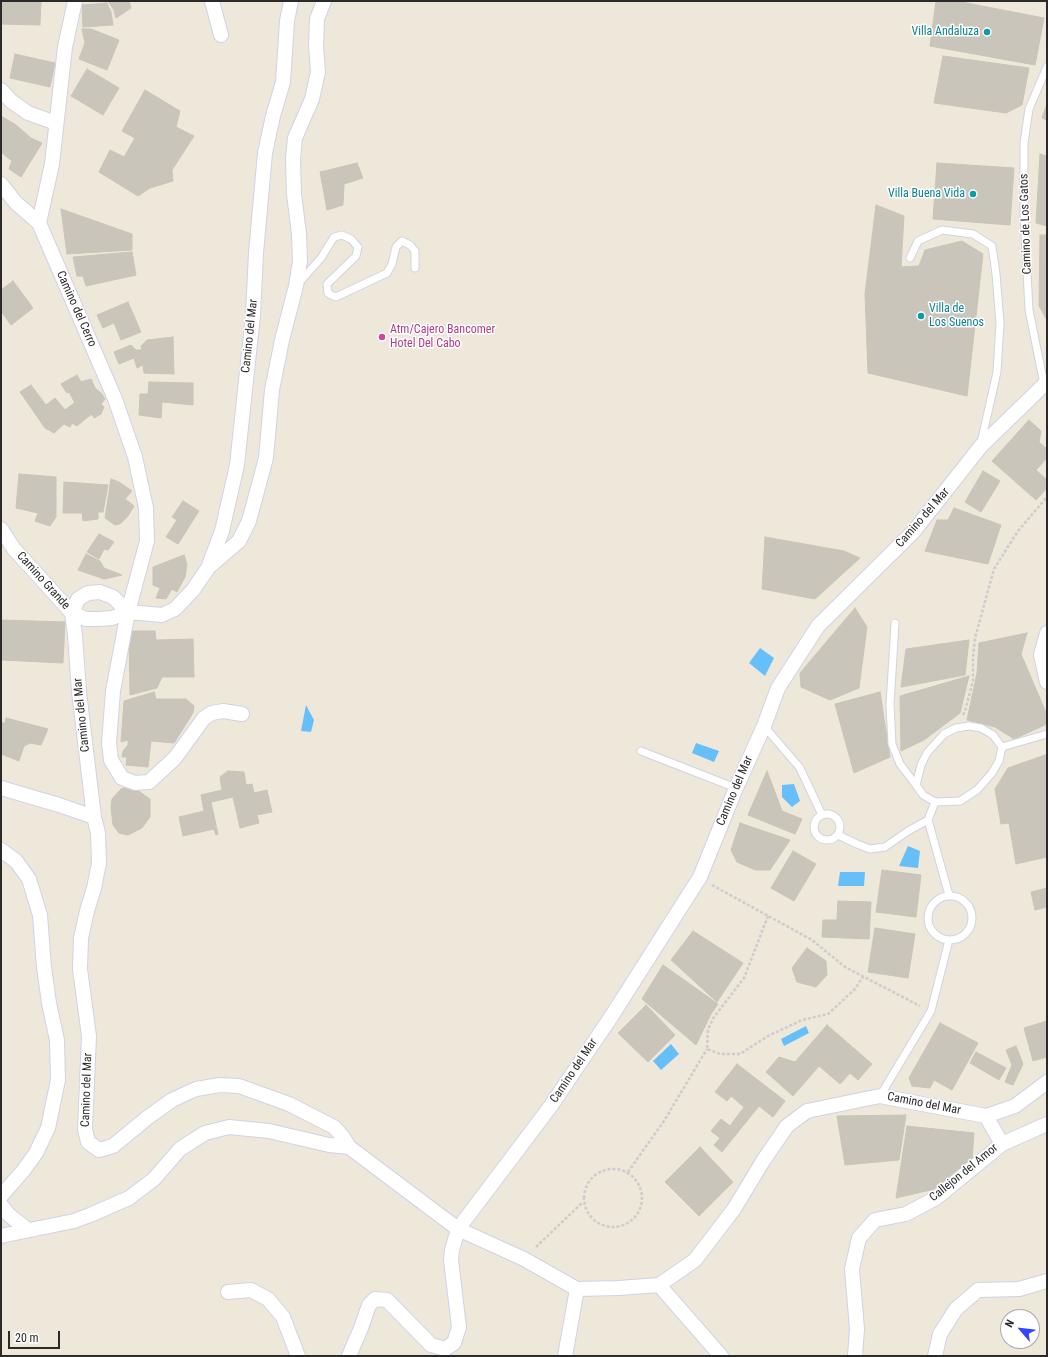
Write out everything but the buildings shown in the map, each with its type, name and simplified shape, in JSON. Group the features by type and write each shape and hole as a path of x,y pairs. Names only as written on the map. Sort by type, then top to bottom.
{"street":[{"path":"1,184 16,203 39,223 52,164 65,48 75,1"},
{"path":"212,1 220,35"},
{"name":"Camino del Mar","path":"72,613 86,619 99,619 112,618 128,612 162,614 175,609 193,590 208,568 222,531 237,465 253,315 256,253 265,153 273,116 283,82 291,1"},
{"path":"208,568 239,541 249,521 266,458 272,390 282,340 296,286 300,261 299,234 294,194 293,159 295,138 312,99 318,72 316,46 317,19 324,1"},
{"path":"1,90 10,101 28,113 56,123"},
{"name":"Camino del Cerro","path":"39,223 115,399 135,457 146,508 147,541 128,612 114,691 109,743 111,760 122,778 135,783 149,782 175,758 204,718 212,713 223,711 242,714"},
{"name":"Camino del Mar","path":"458,1229 550,1107 611,1017 700,878 736,788 764,726 778,688 818,626 914,531 981,446 1046,383"},
{"name":"Camino Grande","path":"1,529 14,549 72,613"},
{"path":"72,613 78,599 88,593 100,592 113,597 128,612"},
{"name":"Camino del Mar","path":"72,613 79,692 94,817 98,833 99,863 81,938 80,969 89,1036 85,1129 88,1142 99,1150 113,1146 172,1100 196,1089 220,1085 239,1086 289,1104 334,1127 349,1147"},
{"path":"1047,633 1041,655 1047,682"},
{"path":"1,788 94,817"},
{"path":"1,850 16,861 28,879 40,915 44,967 49,1003 57,1040 58,1080 48,1128 36,1153 1,1196"},
{"path":"986,1116 1014,1106 1047,1082"},
{"name":"Camino del Mar","path":"659,1285 694,1260 734,1209 787,1126 807,1111 880,1096 986,1116"},
{"name":"Callejon del Amor","path":"855,1356 857,1329 852,1269 859,1238 875,1220 906,1214 936,1198 1002,1144 986,1116"},
{"path":"1002,1144 1047,1124"},
{"path":"1,1236 74,1221 129,1198 154,1179 180,1149 205,1133 229,1127 269,1131 329,1145 349,1147 458,1229 524,1259 577,1289 596,1290 659,1285 721,1356"},
{"path":"1,1205 9,1215 28,1230"},
{"path":"349,1356 369,1305 376,1299 386,1300 431,1345 445,1349 454,1343 459,1327 451,1260 452,1250 458,1229"},
{"path":"935,1356 940,1334 956,1309 978,1290 1019,1289 1047,1281"},
{"path":"565,1356 577,1289"},
{"path":"228,1292 252,1290 268,1299 283,1318 298,1356"}],"lane":[{"name":"Camino de Los Gatos","path":"1046,383 1029,310 1024,215 1024,143 1028,109 1047,66"},
{"path":"910,258 918,241 942,230 973,234 992,246 1000,323 997,372 981,446"},
{"path":"296,286 321,258 334,237 342,235 351,239 358,247 356,256 327,284 328,293 331,295 336,297 388,273 396,248 402,241 410,245 415,251 415,268"},
{"path":"894,623 890,705 892,744 900,764 923,795 935,802 960,801 977,790 992,773 999,761 1002,747 993,735 980,728 969,726 956,728 944,734 927,752 921,765 916,785"},
{"path":"764,726 800,768 822,815"},
{"path":"1002,747 1047,734"},
{"path":"641,751 736,788"},
{"path":"935,802 928,820 949,895"},
{"path":"822,815 830,815 837,819 840,827 838,835 835,838 826,841 822,840 815,834 815,821 822,815"},
{"path":"838,835 870,849 885,847 908,831 928,820"},
{"path":"949,895 956,896 968,904 972,917 971,924 963,936 949,940 942,938 931,929 928,922 928,914 935,901 949,895"},
{"path":"880,1096 931,1011 949,940"}],"path":[{"path":"956,728 965,711 974,681 973,658 975,638 994,569 1018,530 1047,497"},
{"path":"700,878 812,940 845,967 931,1011"},
{"path":"628,1172 664,1121 708,1049 708,1029 714,1017 744,978 768,916"},
{"path":"708,1049 720,1054 740,1054 768,1036 802,1020 828,1014 854,990 863,977"},
{"path":"610,1168 628,1172 636,1179 641,1187 641,1207 636,1216 629,1222 615,1227 601,1225 592,1219 583,1202 587,1183 601,1170 610,1168"},
{"path":"524,1259 583,1202"}],"water":[{"path":"760,648 774,658 765,676 749,663"},
{"path":"306,705 314,720 311,732 301,731"},
{"path":"696,743 719,751 714,762 692,753"},
{"path":"794,784 800,801 792,807 782,797 782,785"},
{"path":"908,846 920,851 918,868 899,866"},
{"path":"840,872 865,872 864,886 838,886"},
{"path":"806,1026 809,1033 784,1046 781,1039"},
{"path":"671,1044 679,1054 661,1070 653,1061"}],"place":[{"name":"Villa Andaluza","path":"987,32"},
{"name":"Villa Buena Vida","path":"973,194"},
{"name":"Villa de Los Suenos","path":"921,316"},
{"name":"Atm/Cajero Bancomer Hotel Del Cabo","path":"382,337"}]}
